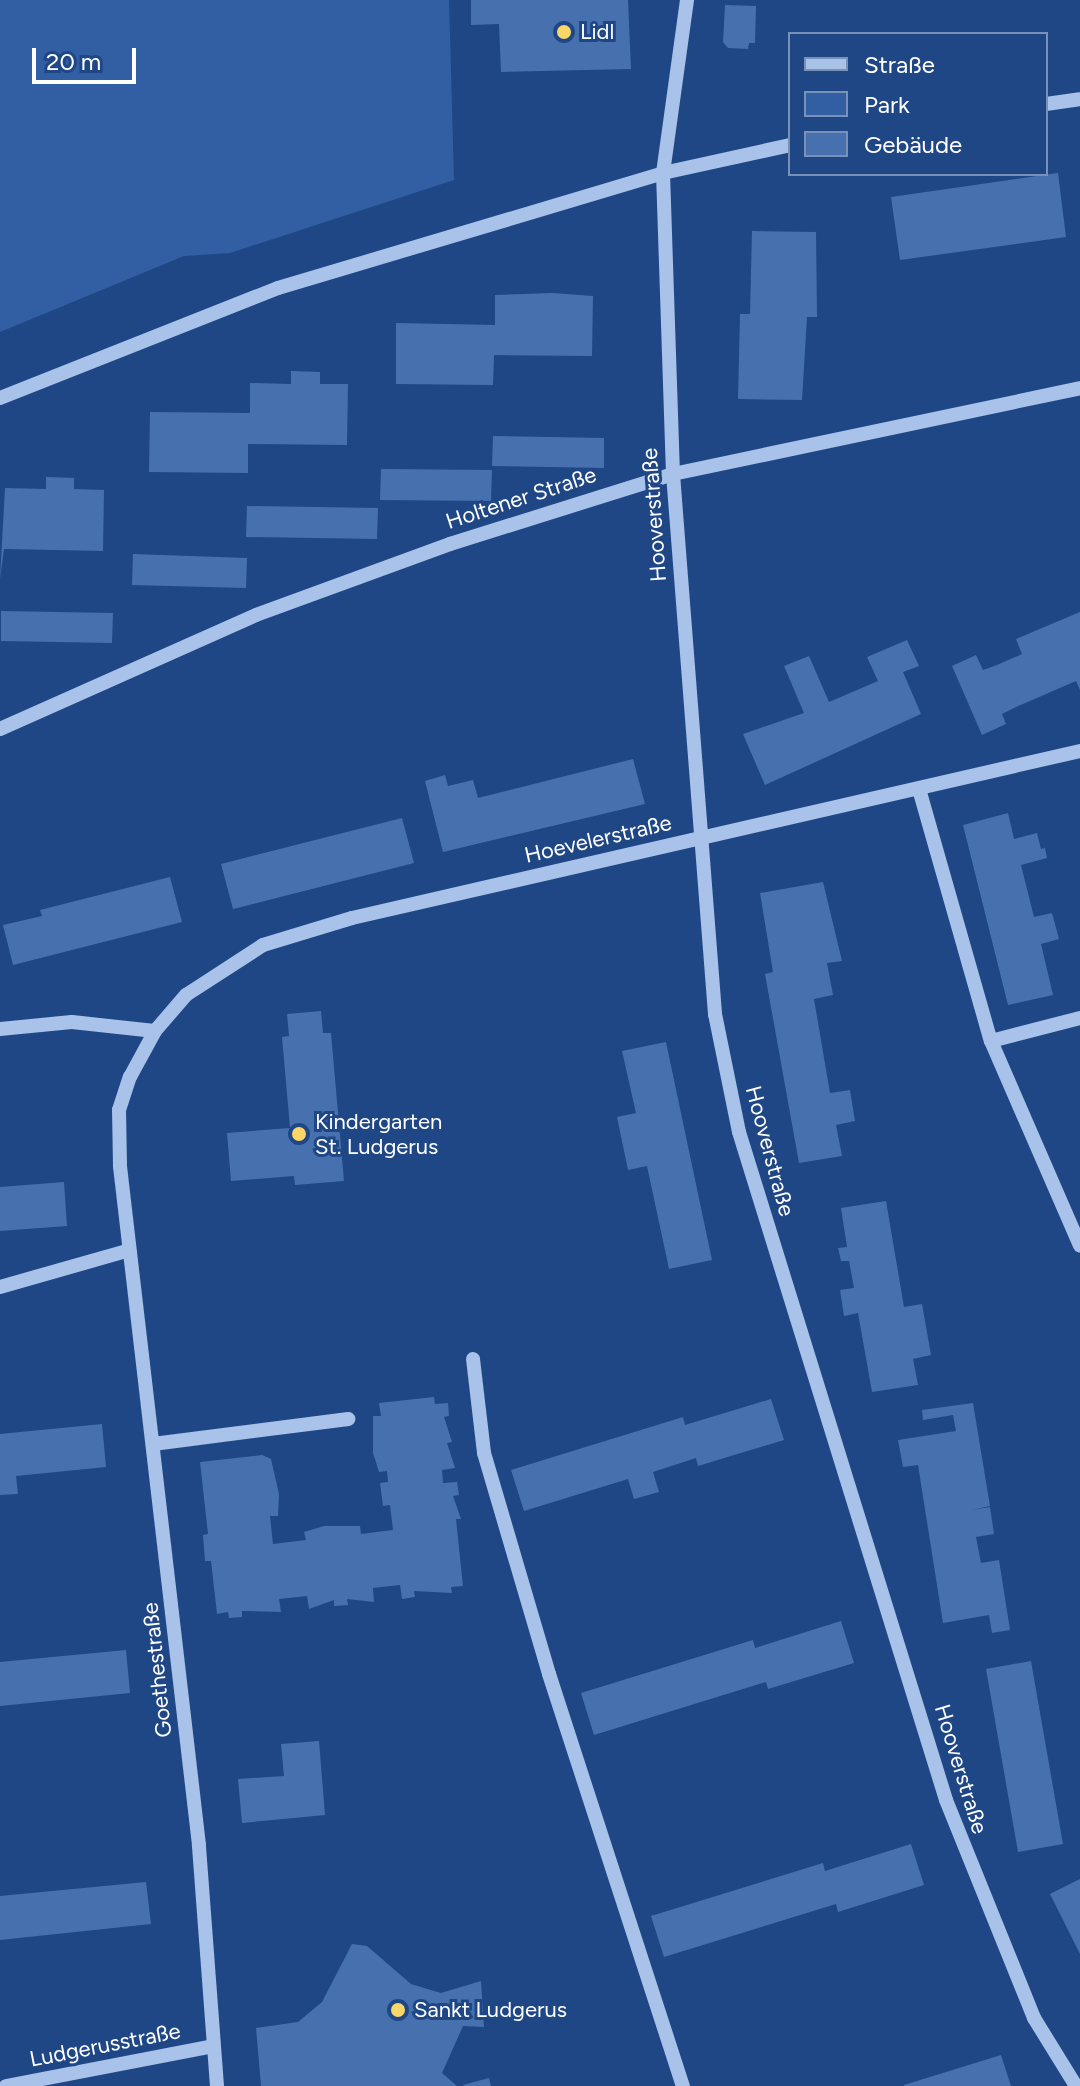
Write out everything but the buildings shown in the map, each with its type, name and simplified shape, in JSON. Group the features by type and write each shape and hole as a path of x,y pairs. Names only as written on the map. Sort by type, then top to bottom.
{"street":[{"path":"663,173 687,0"},
{"path":"1048,104 1080,99"},
{"path":"0,398 278,288 663,173 788,145"},
{"name":"Hooverstraße","path":"663,173 673,474 699,838 715,1014 739,1132 779,1268 975,1884 1034,2018 1076,2086"},
{"name":"Holtener Straße","path":"0,729 256,615 450,544 673,474 1080,388"},
{"name":"Hoevelerstraße","path":"126,1251 119,1110 130,1077 155,1031 186,995 263,945 352,918 1080,751"},
{"path":"919,789 991,1041 1079,1242"},
{"path":"991,1041 1080,1018"},
{"path":"0,1029 72,1022 155,1031"},
{"path":"0,1287 126,1251"},
{"name":"Goethestraße","path":"126,1251 153,1444 199,1845 217,2086"},
{"path":"473,1359 488,1468 549,1674 683,2086"},
{"path":"153,1444 348,1419"},
{"name":"Ludgerusstraße","path":"6,2086 213,2046"}],"green space":[{"path":"0,0 449,0 454,180 230,253 184,256 0,332"}],"place":[{"name":"Lidl","path":"564,32"},
{"name":"Kindergarten St. Ludgerus","path":"299,1134"},
{"name":"Sankt Ludgerus","path":"398,2010"}]}
